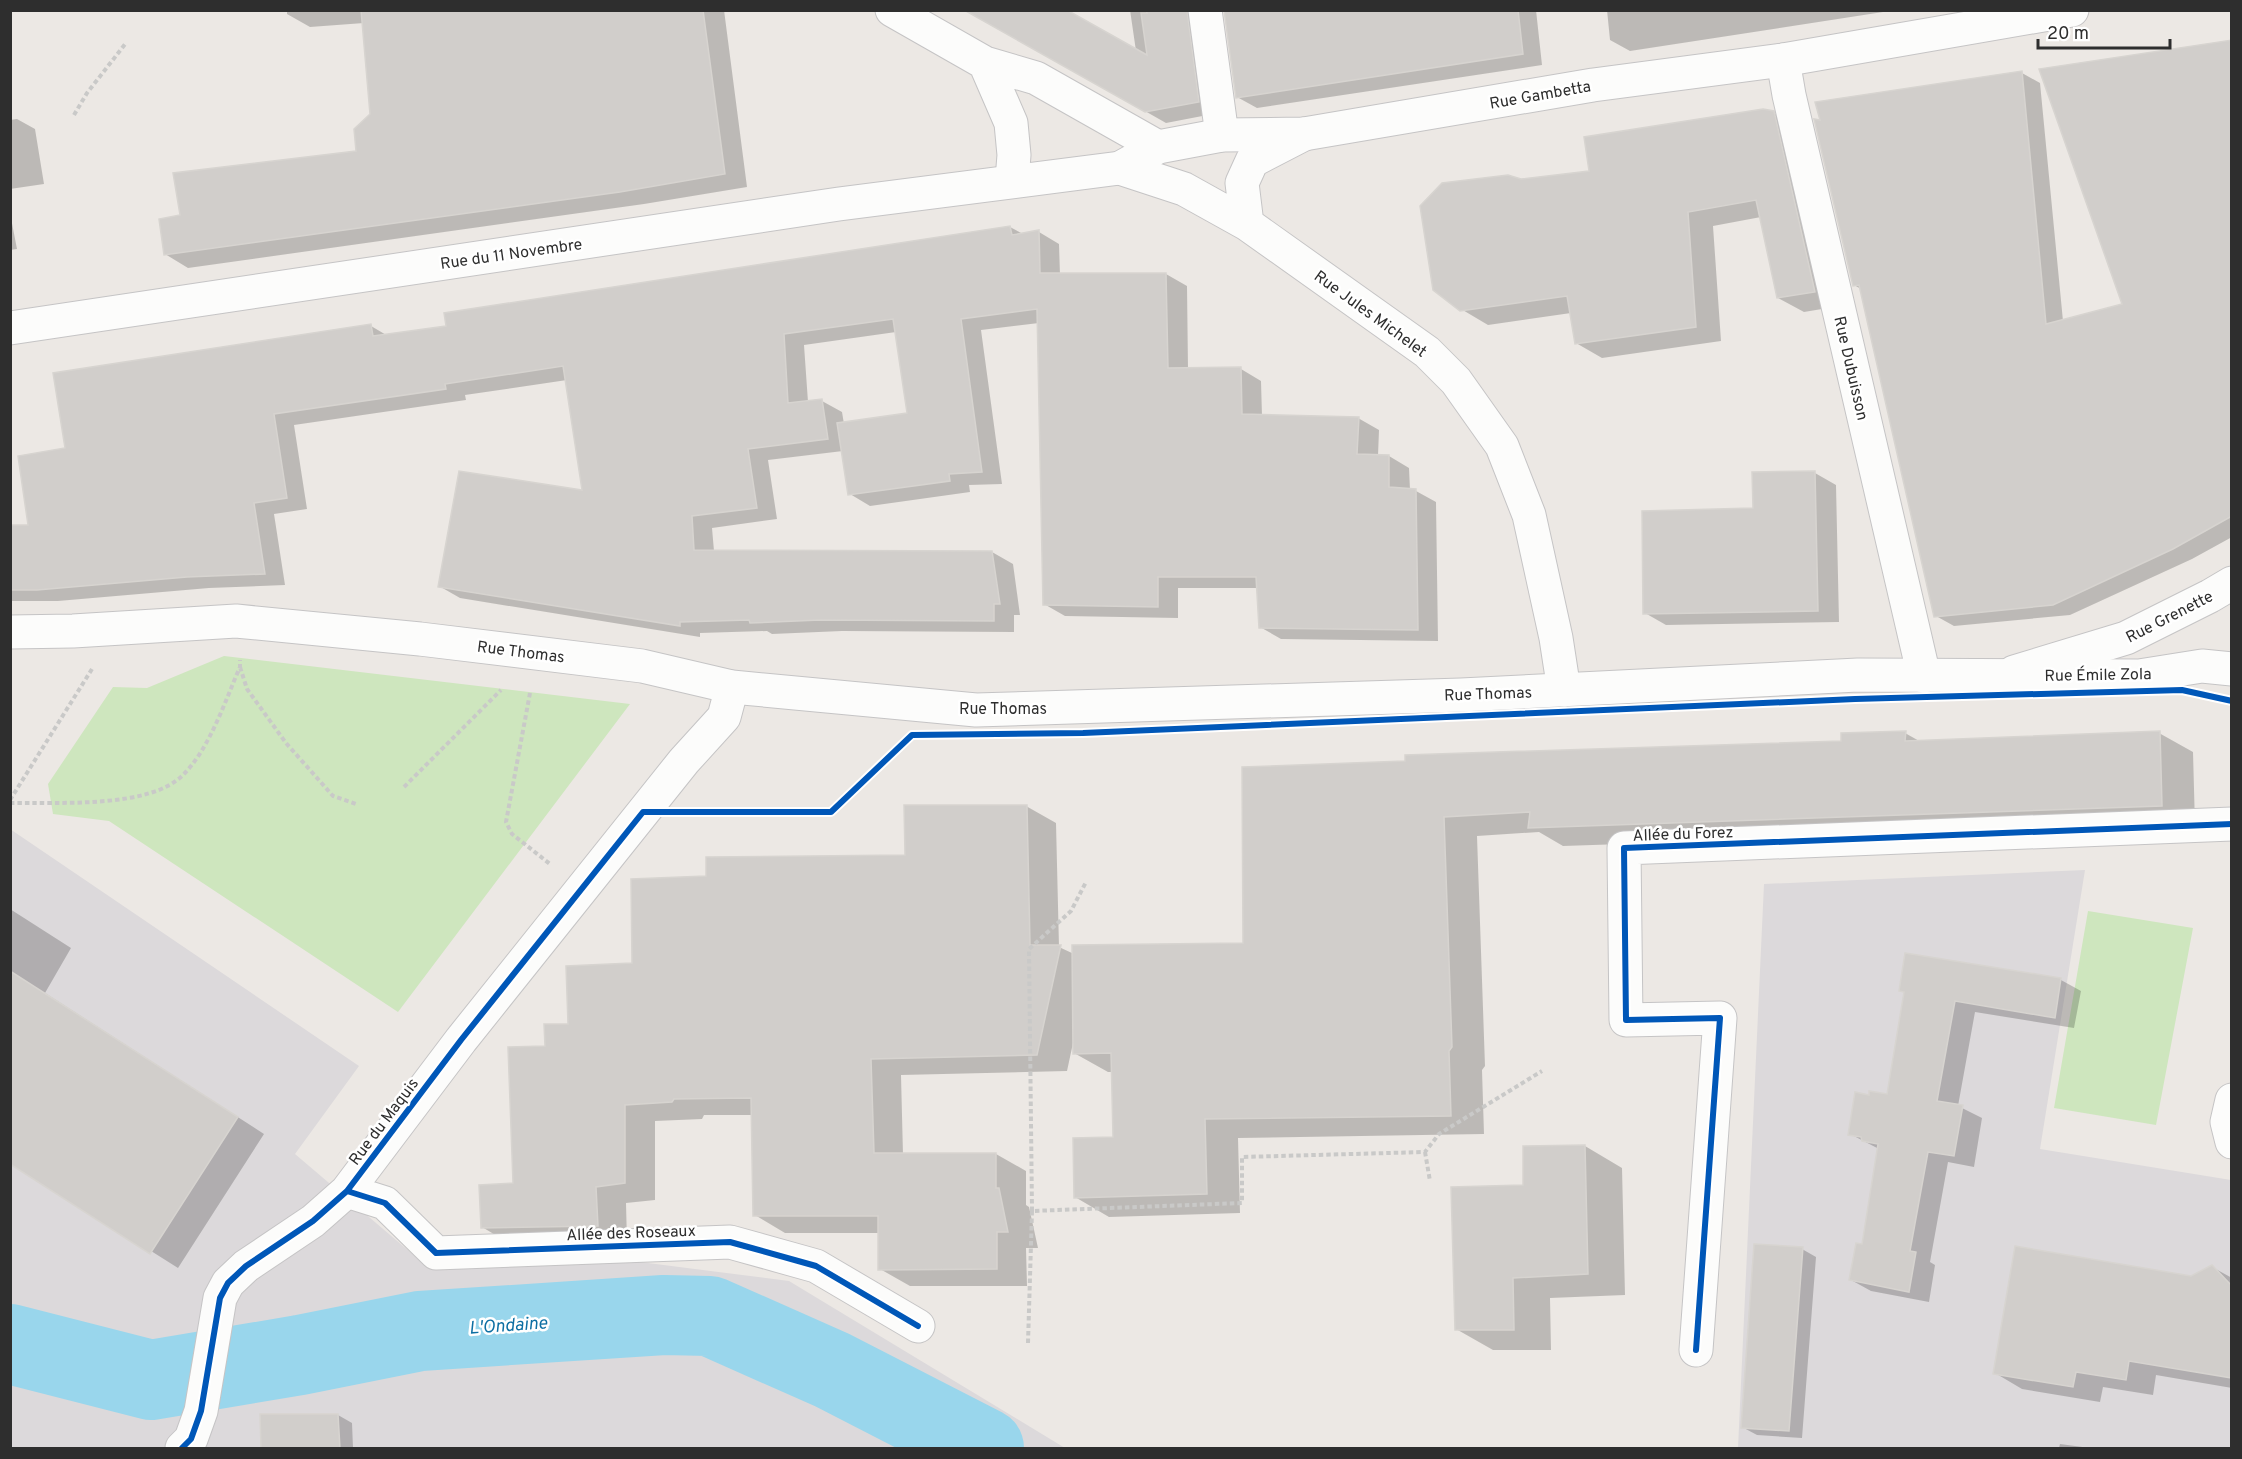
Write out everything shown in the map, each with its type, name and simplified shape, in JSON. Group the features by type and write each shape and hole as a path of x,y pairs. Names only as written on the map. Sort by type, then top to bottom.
{"street":[{"path":"892,10 985,63 1036,78 1158,147"},
{"path":"1204,10 1222,135"},
{"name":"Rue Gambetta","path":"1012,180 1120,168 1158,147 1222,135 1304,134 1593,85 1783,60 2072,10"},
{"name":"Rue Dubuisson","path":"1783,60 1789,95 1924,676"},
{"path":"985,63 1011,123 1014,155 1012,180"},
{"path":"1247,224 1242,183 1252,161 1304,134"},
{"name":"Rue Jules Michelet","path":"1120,168 1184,189 1247,224 1427,352 1456,381 1502,446 1529,515 1556,638 1564,690"},
{"name":"Rue du 11 Novembre","path":"10,328 1012,180"},
{"name":"Rue Grenette","path":"2000,676 2126,638 2232,583"},
{"name":"Rue Thomas","path":"10,632 73,631 236,621 420,639 642,666 732,687 976,710 1564,690 1858,675 2000,676"},
{"name":"Rue Émile Zola","path":"2000,676 2139,676 2202,666 2232,669"},
{"name":"Rue du Maquis","path":"182,1449 191,1439 201,1411 220,1298 228,1283 246,1266 313,1221 347,1191 461,1040 684,761 724,717 732,687"},
{"name":"Allée du Forez","path":"1696,1350 1720,1018 1626,1020 1624,848 2232,824"},
{"path":"2232,1100 2227,1122 2232,1142"},
{"name":"Allée des Roseaux","path":"347,1191 385,1203 436,1253 730,1242 816,1266 918,1326"}],"path":[{"path":"74,115 87,93 126,43"},
{"path":"236,621 240,667 247,689 286,742 333,796 356,804"},
{"path":"10,802 118,627"},
{"path":"404,787 537,654"},
{"path":"537,654 506,822 512,834 582,889"},
{"path":"10,802 122,799 159,792 183,775 206,743 240,667"},
{"path":"1028,1343 1032,1211 1029,949 1071,911 1086,882"},
{"path":"1430,1181 1425,1152 1439,1134 1542,1071"},
{"path":"1032,1211 1242,1203 1242,1157 1425,1152"}],"shaded area":[{"path":"10,829 359,1066 295,1154 423,1263 640,1262 789,1281 1065,1448 11,1448"},
{"path":"2085,870 2040,1149 2231,1180 2231,1448 1738,1448 1764,884"}],"green space":[{"path":"224,656 630,704 398,1012 109,821 53,814 48,784 113,687 147,688"},
{"path":"2088,911 2193,928 2156,1125 2054,1108"}],"building":[{"path":"361,10 703,10 725,174 620,192 164,255 159,219 180,215 173,173 356,151 354,129 370,114"},
{"path":"964,10 1067,10 1147,55 1141,13 1147,13 1146,10 1187,10 1199,102 1145,112"},
{"path":"1224,10 1518,10 1523,54 1236,98"},
{"path":"2232,40 2232,516 2173,549 2053,605 1934,617 1859,285 1853,286 1814,119 1820,120 1815,102 2022,71 2046,324 2122,304 2039,69"},
{"path":"1763,109 1774,111 1815,292 1777,298 1756,200 1688,212 1696,327 1575,344 1567,296 1460,311 1433,290 1420,206 1442,183 1508,175 1521,179 1589,171 1584,137"},
{"path":"1010,226 1012,235 1039,230 1040,273 1166,273 1168,368 1241,367 1242,414 1359,417 1357,454 1389,455 1389,487 1416,489 1418,630 1259,628 1256,577 1158,577 1158,607 1043,605 1037,309 961,319 982,472 949,474 950,481 848,495 837,423 907,413 893,319 784,334 788,403 822,399 828,439 748,449 757,508 692,516 694,550 992,551 1000,604 994,604 994,621 820,620 750,623 749,620 680,622 680,626 438,587 459,471 582,490 563,366 445,384 446,389 274,414 287,498 254,503 265,574 187,577 37,590 10,590 10,525 28,525 18,456 65,448 53,373 371,324 373,336 446,326 444,313"},
{"path":"1815,471 1818,611 1643,614 1642,511 1753,508 1752,472"},
{"path":"1906,731 1905,741 2160,731 2162,806 1528,828 1530,812 1444,817 1452,1047 1449,1051 1451,1116 1205,1119 1207,1194 1074,1198 1073,1138 1113,1137 1111,1053 1073,1054 1072,945 1243,943 1242,767 1405,761 1405,755 1841,741 1841,733"},
{"path":"904,805 1027,805 1030,945 1061,945 1037,1055 871,1059 874,1153 996,1153 996,1188 999,1188 1008,1232 997,1232 997,1269 878,1270 878,1216 753,1216 751,1098 674,1099 672,1102 625,1105 625,1183 596,1187 598,1226 481,1228 479,1185 513,1183 508,1047 545,1046 544,1024 568,1024 566,966 632,963 631,879 706,876 706,857 905,855"},
{"path":"1905,953 2061,978 2055,1018 1955,1001 1937,1101 1963,1105 1954,1156 1928,1152 1910,1251 1916,1252 1909,1292 1849,1280 1856,1243 1862,1244 1878,1144 1862,1141 1861,1137 1848,1135 1855,1092 1869,1095 1869,1091 1887,1094 1904,992 1899,991"},
{"path":"10,971 238,1117 150,1254 10,1164"},
{"path":"1585,1145 1588,1274 1513,1278 1514,1330 1455,1330 1451,1187 1523,1185 1523,1146"},
{"path":"1754,1244 1803,1247 1789,1431 1741,1428"},
{"path":"2015,1246 2191,1276 2212,1265 2232,1286 2232,1378 2129,1361 2126,1380 2076,1372 2073,1387 1993,1374"},
{"path":"260,1414 338,1414 340,1449 261,1449"}],"waterway":[{"name":"L'Ondaine","path":"10,1344 151,1380 300,1355 420,1331 664,1315 710,1316 832,1370 984,1448"}],"cycle path":[{"path":"182,1448 191,1439 201,1411 220,1298 228,1283 246,1266 313,1221 347,1191 461,1040 643,812 831,812 912,735 1083,733 1855,699 2182,690 2232,701"},
{"path":"1696,1350 1720,1018 1626,1020 1624,848 2232,824"},
{"path":"347,1191 385,1203 436,1253 730,1242 816,1266 918,1326"}]}
